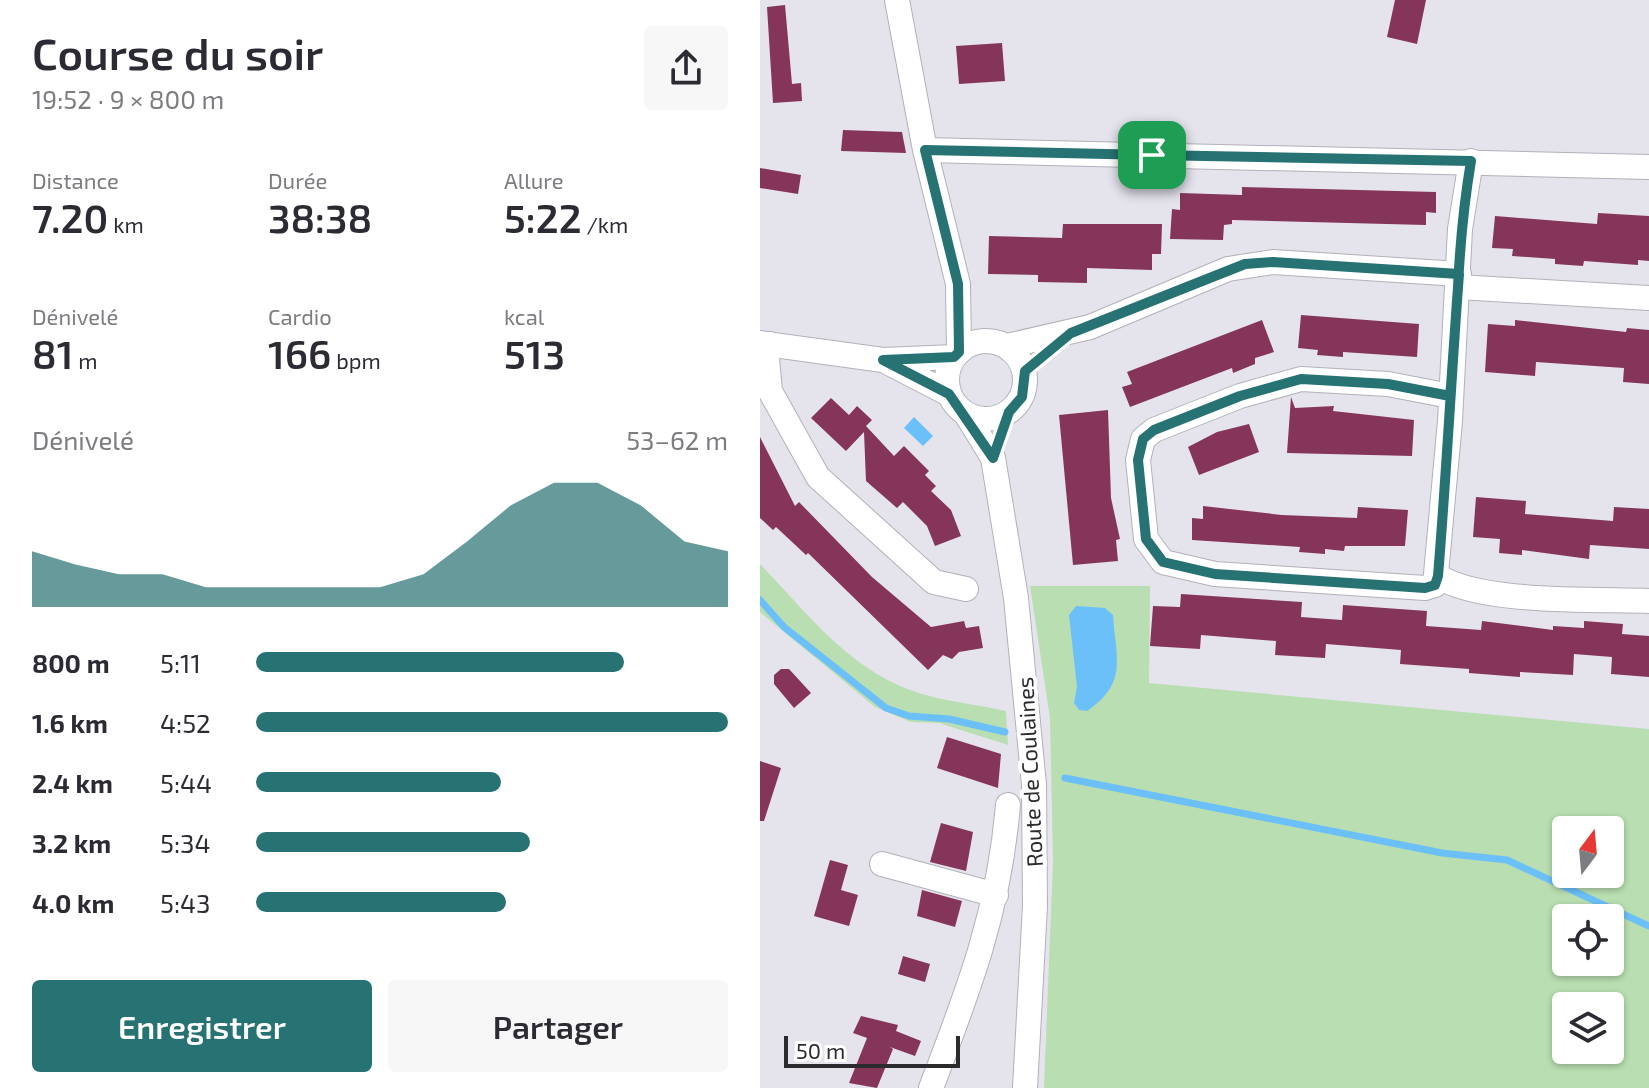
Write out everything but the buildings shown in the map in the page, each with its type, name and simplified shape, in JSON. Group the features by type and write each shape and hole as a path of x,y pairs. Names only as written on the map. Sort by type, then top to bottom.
{"street":[{"path":"897,0 925,150 958,284 956,354 948,369 949,394"},
{"path":"925,150 1649,167"},
{"path":"1450,396 1388,384 1301,379 1240,396 1154,430 1143,439 1138,460 1146,539 1163,562 1215,574 1425,588 1435,585 1438,576 1458,280 1460,229 1471,161"},
{"path":"966,589 934,582 818,477 770,391 765,344 883,360 956,354 974,342 1000,344 1071,333 1245,264 1273,262 1649,298"},
{"path":"883,360 949,394 966,414 991,419 1009,412 1022,397 1025,371 1020,359 1000,344 958,284"},
{"path":"1025,371 1071,333"},
{"name":"Route de Coulaines","path":"993,458 1009,412"},
{"name":"Route de Coulaines","path":"966,414 993,458 1016,598 1034,785 1035,906 1025,1088"},
{"path":"1438,576 1451,584 1492,593 1649,601"},
{"path":"931,1088 980,959 1003,867 1008,805"},
{"path":"882,864 996,895"}],"green space":[{"path":"760,564 828,636 887,680 933,697 1006,711 1008,745 939,723 911,722 875,707 760,612"},
{"path":"1030,586 1150,586 1149,683 1649,729 1649,1088 1044,1088 1053,862 1050,718"}],"water":[{"path":"914,417 933,436 923,446 904,428"},
{"path":"1076,606 1105,608 1113,615 1117,658 1114,680 1109,691 1087,711 1079,710 1074,703 1077,687 1069,615"}],"waterway":[{"path":"760,600 784,627 886,708 909,716 949,719 1005,732"},
{"path":"1065,778 1442,853 1507,860 1649,926"}],"route":[{"path":"1152,155 925,150 958,284 959,352 954,357 926,360 883,360 949,394 966,414 993,458 1009,412 1022,397 1025,371 1040,357 1071,333 1228,269 1273,262 1459,274 1450,421 1435,585 1425,588 1215,574 1163,562 1146,539 1138,460 1143,439 1154,430 1240,396 1301,379 1388,384 1450,396 1459,274 1460,229 1471,161 1152,155"}]}
